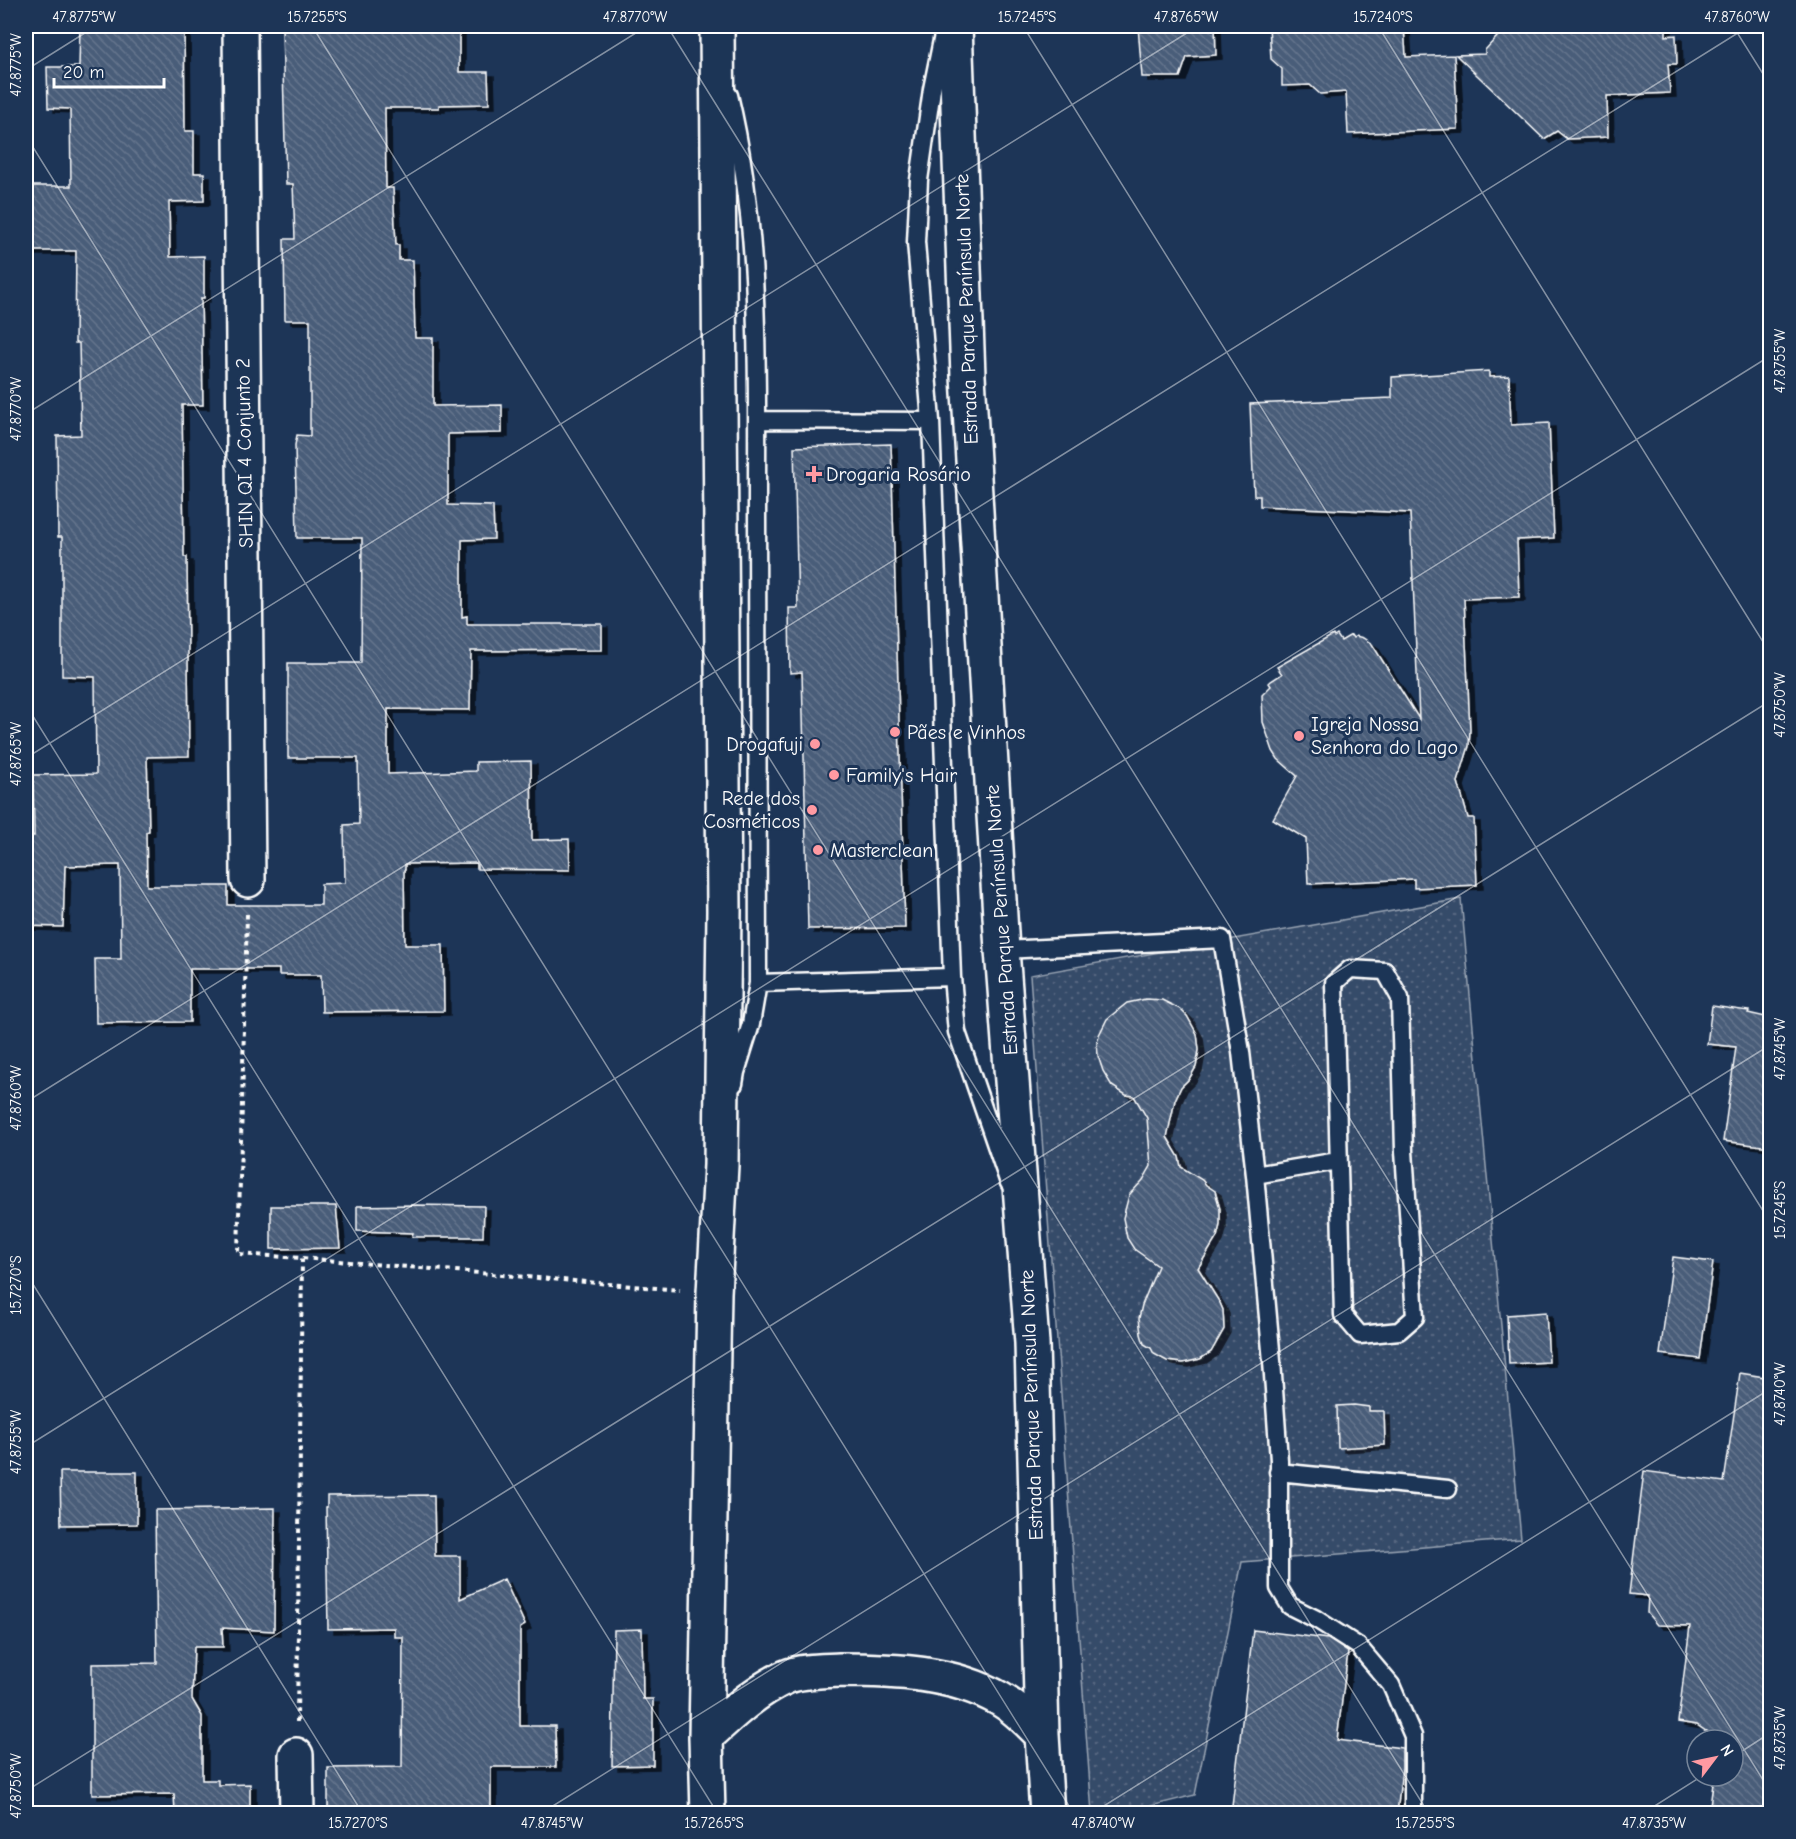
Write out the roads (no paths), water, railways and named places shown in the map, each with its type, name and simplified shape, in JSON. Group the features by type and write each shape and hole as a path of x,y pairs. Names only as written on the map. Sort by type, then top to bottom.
{"main road":[{"name":"SHIN QI 4 Conjunto 2","path":"240,26 248,880"},
{"name":"Estrada Parque Península Norte","path":"955,26 968,376 1002,950 1032,1343 1042,1735 1047,1814"},
{"path":"708,1814 706,1737 714,1293 721,1165 724,911 717,35"},
{"path":"706,1737 738,1707 762,1690 789,1676 824,1671 858,1670 910,1672 963,1683 1000,1699 1020,1713 1042,1735"},
{"path":"296,1755 297,1814"}],"lane":[{"path":"944,26 919,180 917,232 931,421 952,977 957,1032 1022,1221"},
{"path":"717,35 741,148 749,204 753,244 757,420 758,983 751,1024 735,1072 721,1165"},
{"path":"757,420 931,421"},
{"path":"1002,950 1222,939 1241,1052 1272,1361 1278,1472 1279,1588 1290,1606 1316,1619 1358,1646 1391,1685 1413,1736 1413,1814"},
{"path":"1350,969 1385,971 1400,998 1404,1151 1414,1317 1399,1331 1360,1335 1343,1315 1338,1161 1334,983 1350,969"},
{"path":"758,983 952,977"},
{"path":"1255,1175 1338,1161"},
{"path":"1278,1472 1448,1489"}],"place":[{"name":"Drogaria Rosário","path":"814,474"},
{"name":"Pães e Vinhos","path":"895,732"},
{"name":"Igreja Nossa Senhora do Lago","path":"1299,736"},
{"name":"Drogafuji","path":"815,744"},
{"name":"Family's Hair","path":"834,775"},
{"name":"Rede dos Cosméticos","path":"812,810"},
{"name":"Masterclean","path":"818,850"}]}
